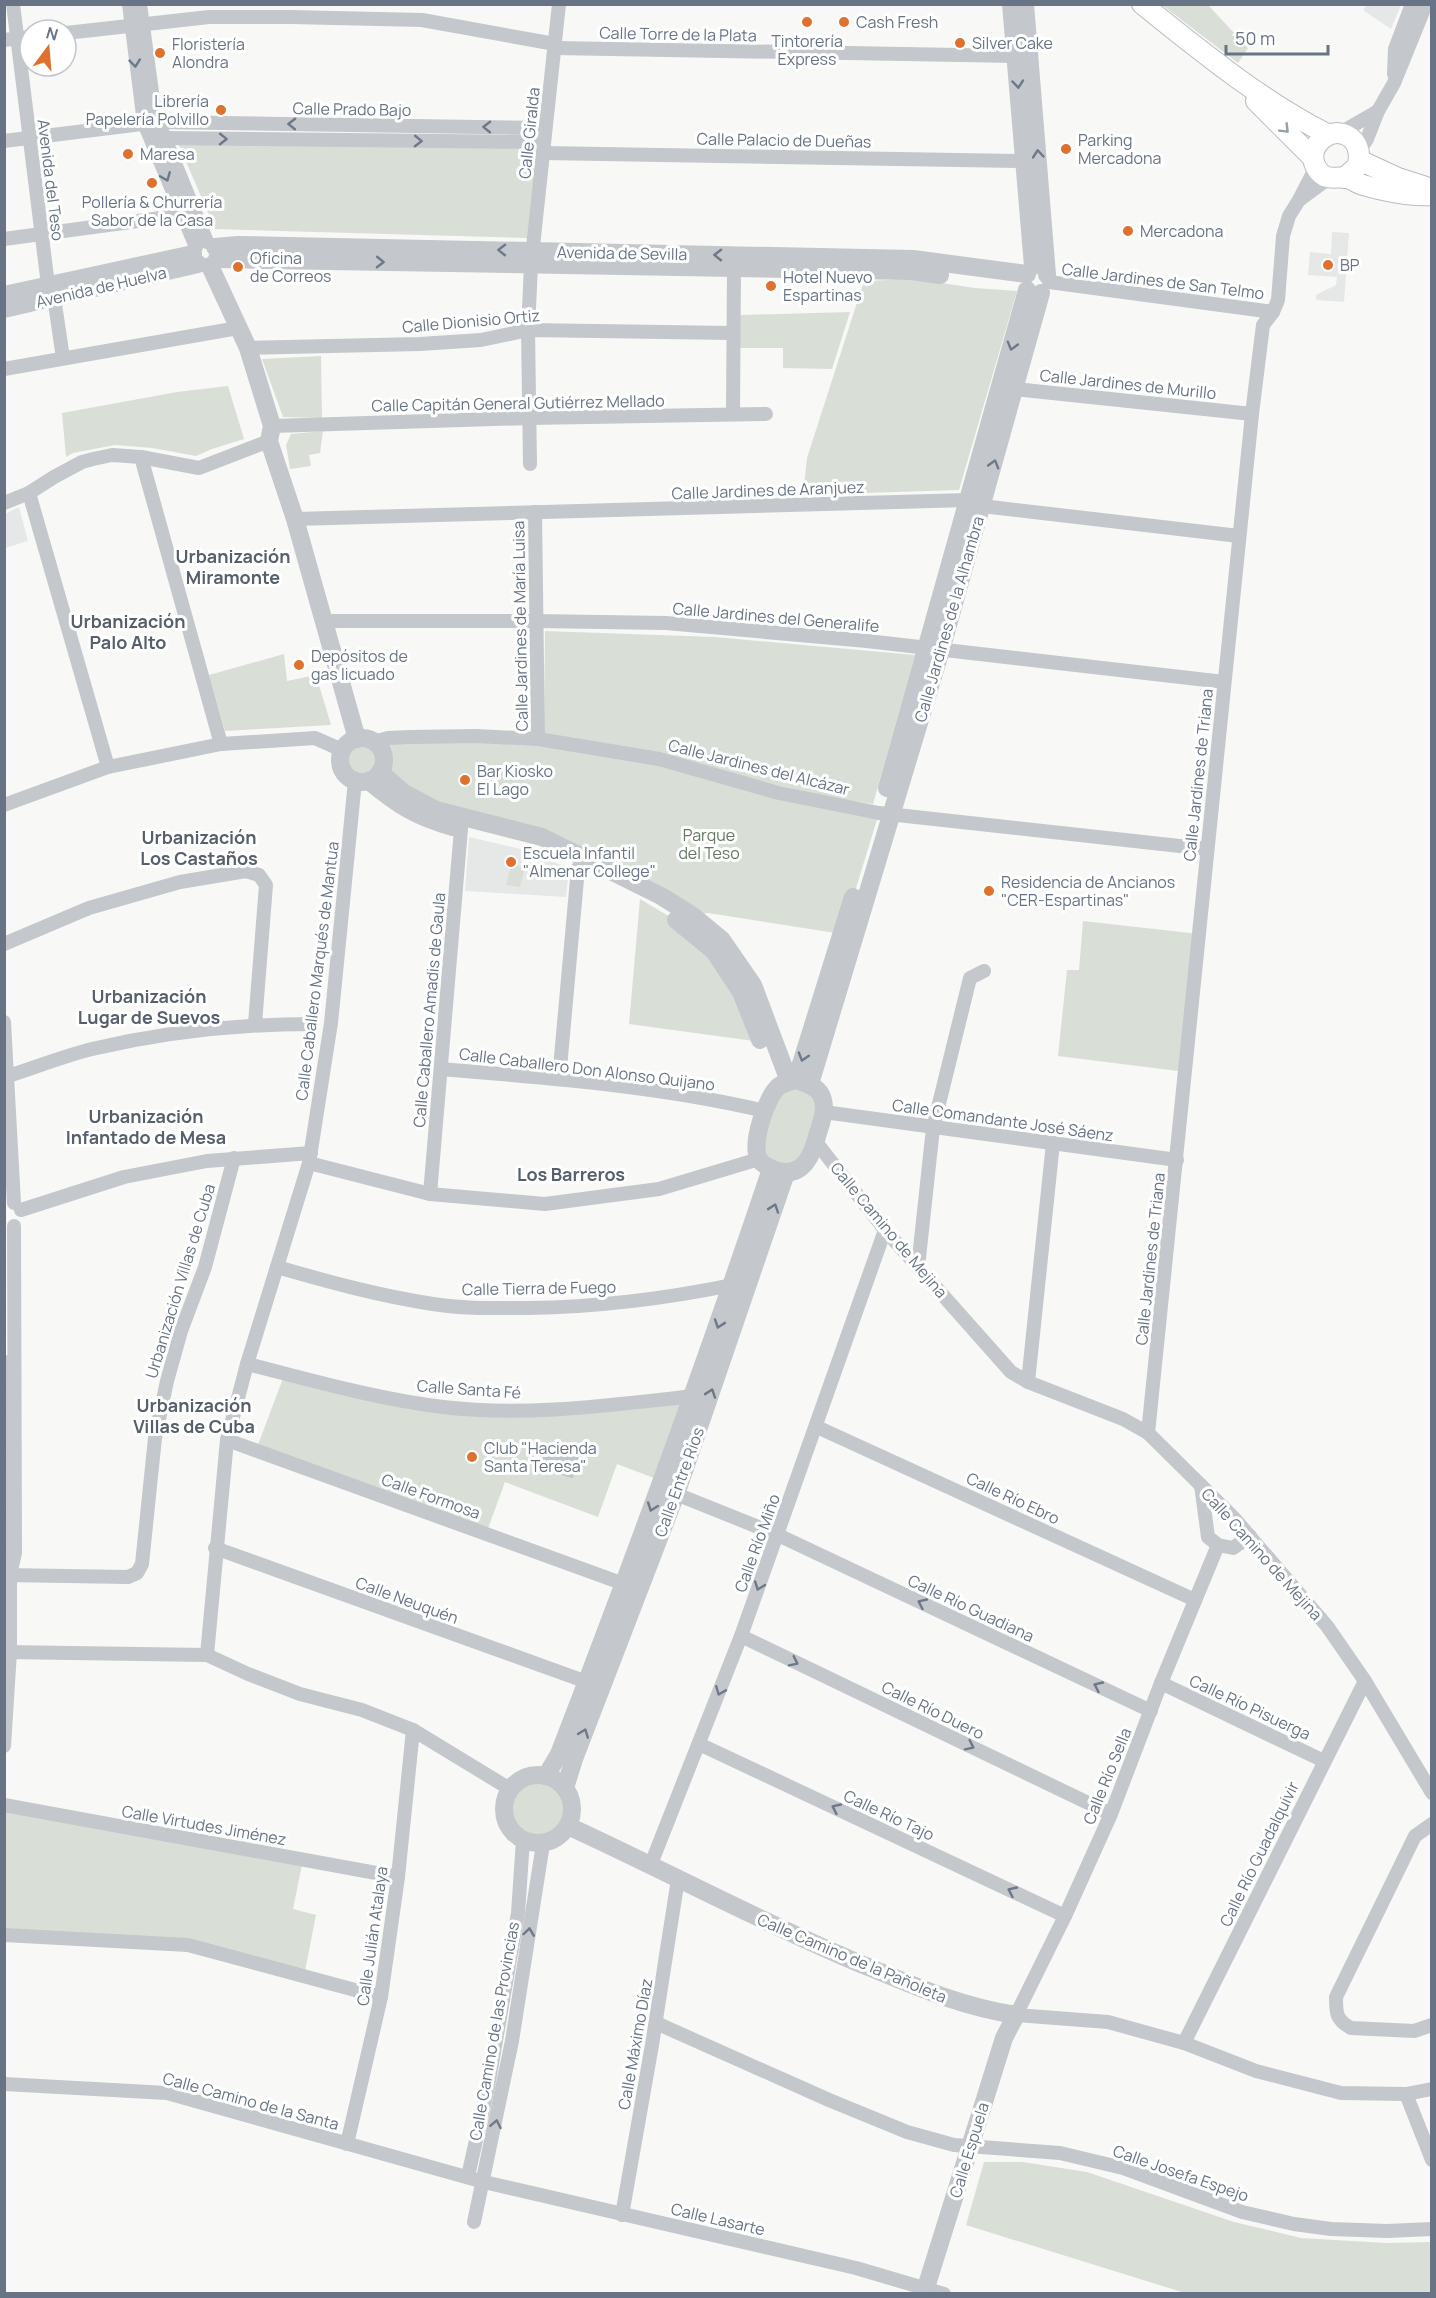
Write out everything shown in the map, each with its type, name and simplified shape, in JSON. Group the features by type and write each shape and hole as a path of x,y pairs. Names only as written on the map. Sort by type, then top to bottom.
{"main road":[{"path":"1142,4 1229,73 1305,123 1334,134 1348,136 1355,142 1359,155 1352,173 1326,170"},
{"path":"1229,73 1326,170 1364,185 1418,196 1431,195"},
{"path":"1326,170 1316,144 1334,134"},
{"path":"1359,155 1398,178 1431,189"}],"street":[{"name":"Avenida del Teso","path":"13,4 42,235 63,358"},
{"path":"129,4 137,24 158,122 188,214"},
{"path":"140,4 137,24 144,123 248,348 323,621 366,741 383,756 368,778"},
{"name":"Calle Giralda","path":"530,464 528,330 532,258 559,4"},
{"name":"Calle Jardines de la Alhambra","path":"1011,4 1035,281"},
{"name":"Calle Jardines de la Alhambra","path":"793,1083 846,942 885,814 1008,388 1035,281 1026,4"},
{"path":"1394,83 1395,49 1412,4"},
{"path":"1359,155 1378,111 1394,83 1426,4"},
{"name":"Calle Torre de la Plata","path":"78,31 209,16 422,20 555,46 1016,56"},
{"path":"1334,134 1378,111"},
{"name":"Calle Prado Bajo","path":"4,141 158,122 544,141"},
{"name":"Calle Prado Bajo","path":"164,138 544,141"},
{"name":"Calle Palacio de Dueñas","path":"544,141 1024,161"},
{"name":"Calle Jardines de Triana","path":"1148,1433 1239,536 1263,325 1273,312 1278,300 1283,237 1289,216 1299,200 1326,170"},
{"path":"4,239 188,214"},
{"name":"Avenida de Sevilla","path":"205,254 914,259 1035,281"},
{"name":"Avenida de Huelva","path":"4,309 51,291 205,254"},
{"name":"Avenida de Sevilla","path":"532,258 734,268 912,271 1035,281"},
{"path":"733,414 734,268"},
{"name":"Calle Jardines de San Telmo","path":"1035,281 1273,312"},
{"name":"Avenida de Huelva","path":"4,295 51,291"},
{"path":"4,369 238,328"},
{"name":"Calle Dionisio Ortiz","path":"248,348 420,344 481,340 528,330 732,333"},
{"name":"Calle Jardines de Murillo","path":"1008,388 1252,414"},
{"name":"Calle Capitán General Gutiérrez Mellado","path":"270,434 530,418 766,414"},
{"path":"4,503 29,493 82,462 112,455 141,457 199,468 270,434"},
{"path":"141,457 221,744"},
{"path":"29,493 108,767"},
{"name":"Calle Jardines de Aranjuez","path":"295,519 975,503 1239,536"},
{"name":"Calle Jardines de María Luisa","path":"535,512 538,739"},
{"name":"Calle Jardines del Generalife","path":"323,621 666,623 770,631 1224,682"},
{"name":"Calle Jardines del Alcázar","path":"366,741 388,738 476,736 538,739 659,759 779,793 885,814 1207,849"},
{"path":"4,805 108,767 221,744 315,738 342,750"},
{"path":"366,741 348,743 342,750 341,768 346,776 368,778 436,810 542,837 662,896 693,916 722,940 753,985 793,1083"},
{"path":"10,1204 124,1177 234,1158 310,1158 430,1194 545,1204 659,1189 772,1167 798,1170 806,1163 813,1153 824,1112 819,1092 793,1083 741,992 714,951 687,927 655,906 539,848 429,821 398,805 368,778"},
{"name":"Calle Caballero Marqués de Mantua","path":"207,1655 215,1548 227,1440 247,1364 310,1158 368,778"},
{"name":"Calle Caballero Amadis de Gaula","path":"430,1194 461,829"},
{"path":"559,1078 578,868"},
{"path":"4,944 89,908 180,882 246,871 259,875 266,885 255,1024"},
{"path":"918,1267 933,1128 970,978 984,970"},
{"path":"4,1022 8,1076 10,1204 21,1220 8,1226 5,1553 8,1575 4,1746"},
{"path":"8,1076 90,1049 172,1033 255,1024 312,1024"},
{"name":"Calle Caballero Don Alonso Quijano","path":"441,1069 559,1078 711,1098 765,1111"},
{"path":"772,1167 756,1150 757,1138 770,1096 793,1083"},
{"name":"Calle Comandante José Sáenz","path":"824,1112 1177,1160"},
{"name":"Calle Camino de Mejina","path":"816,1142 885,1230 1011,1372 1028,1383 1124,1419 1148,1433 1250,1536 1327,1626 1365,1681 1431,1793"},
{"path":"1028,1383 1053,1143"},
{"name":"Urbanización Villas de Cuba","path":"8,1575 128,1577 137,1573 142,1564 155,1438 167,1381 181,1331 205,1267 234,1158"},
{"name":"Calle Entre Ríos","path":"546,1776 559,1754 624,1584 694,1395 772,1167"},
{"name":"Calle Entre Ríos","path":"565,1788 574,1759 676,1494 772,1167"},
{"name":"Calle Río Miño","path":"651,1864 741,1636 885,1230"},
{"name":"Calle Tierra de Fuego","path":"277,1267 364,1292 435,1304 493,1309 628,1303 732,1285"},
{"name":"Calle Santa Fé","path":"247,1364 383,1398 445,1408 514,1411 608,1406 694,1395"},
{"name":"Calle Río Ebro","path":"817,1427 1195,1600"},
{"name":"Calle Formosa","path":"227,1440 624,1584"},
{"path":"1201,1485 1208,1537 1218,1545 1233,1548 1250,1536"},
{"name":"Calle Río Guadiana","path":"676,1494 777,1535 1151,1711"},
{"name":"Calle Río Sella","path":"1016,2014 1065,1916 1111,1814 1161,1683 1218,1545"},
{"name":"Calle Neuquén","path":"215,1548 587,1682"},
{"name":"Calle Río Duero","path":"741,1636 1111,1814"},
{"path":"7,1652 207,1655 300,1694 362,1710 412,1730 510,1789"},
{"name":"Calle Río Guadalquivir","path":"1184,2043 1365,1681"},
{"name":"Calle Río Pisuerga","path":"1161,1683 1324,1761"},
{"name":"Calle Julián Atalaya","path":"347,2144 381,1997 398,1877 412,1730"},
{"name":"Calle Río Tajo","path":"699,1743 1065,1916"},
{"path":"546,1776 556,1780 565,1788 572,1806 568,1826 562,1834 543,1844 523,1840 512,1831 505,1818 504,1803 510,1789 520,1780 546,1776"},
{"name":"Calle Virtudes Jiménez","path":"4,1805 398,1877"},
{"path":"1431,1824 1415,1836 1336,1997 1336,2014 1342,2023 1351,2028 1414,2031 1431,2025"},
{"name":"Calle Camino de la Pañoleta","path":"568,1826 651,1864 797,1937 933,1995 986,2010 1108,2022 1184,2043 1257,2071 1341,2093 1406,2094 1431,2090"},
{"name":"Calle Camino de las Provincias","path":"468,2176 488,2087 518,1913 523,1840"},
{"name":"Calle Camino de las Provincias","path":"474,2222 512,2041 543,1844"},
{"name":"Calle Máximo Díaz","path":"622,2215 656,2023 678,1879"},
{"path":"4,1935 188,1945 381,1997"},
{"name":"Calle Espuela","path":"925,2291 1004,2038 1016,2014"},
{"name":"Calle Josefa Espejo","path":"656,2023 907,2132 954,2145 1060,2153 1123,2168 1242,2212 1294,2224 1365,2231 1431,2229"},
{"name":"Calle Camino de la Santa","path":"4,2084 167,2093 484,2182"},
{"path":"1406,2094 1431,2160"},
{"name":"Calle Lasarte","path":"484,2182 856,2268 925,2291 944,2294"}],"shaded area":[{"path":"1367,5 1401,5 1391,29 1363,10"},
{"name":"BP","path":"1332,232 1349,233 1344,302 1316,300 1316,295 1336,285 1337,277 1308,275 1310,252 1331,254"},
{"path":"19,507 28,541 5,548 5,514"},
{"name":"Escuela Infantil \"Almenar College\"","path":"469,837 521,849 569,868 566,897 465,891"},
{"path":"549,1443 557,1449 577,1455 578,1467 572,1478 544,1470 537,1462 538,1447"}],"green space":[{"path":"1162,5 1208,5 1248,48 1238,63"},
{"path":"178,143 537,147 527,238 215,229"},
{"path":"914,279 975,288 1017,291 959,490 803,495 807,458 864,281"},
{"path":"850,312 832,369 783,368 783,348 740,348 740,315"},
{"path":"321,356 322,418 283,417 262,359"},
{"path":"228,386 244,439 196,456 152,448 115,445 73,453 66,457 62,413 177,392"},
{"path":"323,431 320,453 309,455 311,466 290,469 286,445 291,434"},
{"path":"545,631 715,637 915,655 873,804 822,796 544,735"},
{"path":"284,654 287,681 316,675 331,725 225,731 209,675"},
{"name":"Parque del Teso","path":"538,739 879,813 842,934 708,913 693,916 542,837 436,810 383,764 383,756 374,742"},
{"path":"362,742 375,747 380,760 375,773 362,778 349,773 344,760 349,747"},
{"path":"511,865 525,867 520,887 506,885"},
{"path":"640,899 687,927 714,951 761,1042 629,1024"},
{"path":"1083,921 1199,934 1186,1072 1058,1056 1067,970 1079,970"},
{"path":"779,1087 819,1092 806,1163 771,1169 757,1138"},
{"name":"Club \"Hacienda Santa Teresa\"","path":"285,1373 383,1398 514,1411 694,1396 662,1481 617,1464 598,1517 505,1482 486,1534 256,1450"},
{"path":"538,1783 548,1785 557,1791 563,1800 565,1810 563,1820 557,1829 548,1835 538,1837 528,1835 519,1829 513,1820 511,1810 513,1800 519,1791 528,1785"},
{"path":"4,1805 303,1860 293,1909 316,1915 304,1976 188,1945 5,1935"},
{"path":"984,2162 1023,2162 1087,2172 1234,2222 1301,2238 1386,2243 1431,2242 1431,2293 1185,2293 966,2225"}],"place":[{"name":"Tintorería Express","path":"807,22"},
{"name":"Cash Fresh","path":"844,22"},
{"name":"Silver Cake","path":"960,43"},
{"name":"Floristería Alondra","path":"160,53"},
{"name":"Librería Papelería Polvillo","path":"221,110"},
{"name":"Parking Mercadona","path":"1066,149"},
{"name":"Maresa","path":"128,154"},
{"name":"Pollería & Churrería Sabor de la Casa","path":"152,183"},
{"name":"Mercadona","path":"1128,231"},
{"name":"BP","path":"1328,265"},
{"name":"Oficina de Correos","path":"238,267"},
{"name":"Hotel Nuevo Espartinas","path":"771,286"},
{"name":"Depósitos de gas licuado","path":"299,665"},
{"name":"Bar Kiosko El Lago","path":"465,780"},
{"name":"Escuela Infantil \"Almenar College\"","path":"511,862"},
{"name":"Residencia de Ancianos \"CER-Espartinas\"","path":"989,891"},
{"name":"Club \"Hacienda Santa Teresa\"","path":"472,1457"}],"district":[{"name":"Urbanización Miramonte","path":"233,567"},
{"name":"Urbanización Palo Alto","path":"128,632"},
{"name":"Urbanización Los Castaños","path":"199,848"},
{"name":"Urbanización Lugar de Suevos","path":"149,1007"},
{"name":"Urbanización Infantado de Mesa","path":"146,1127"},
{"name":"Los Barreros","path":"571,1175"},
{"name":"Urbanización Villas de Cuba","path":"194,1416"}]}
